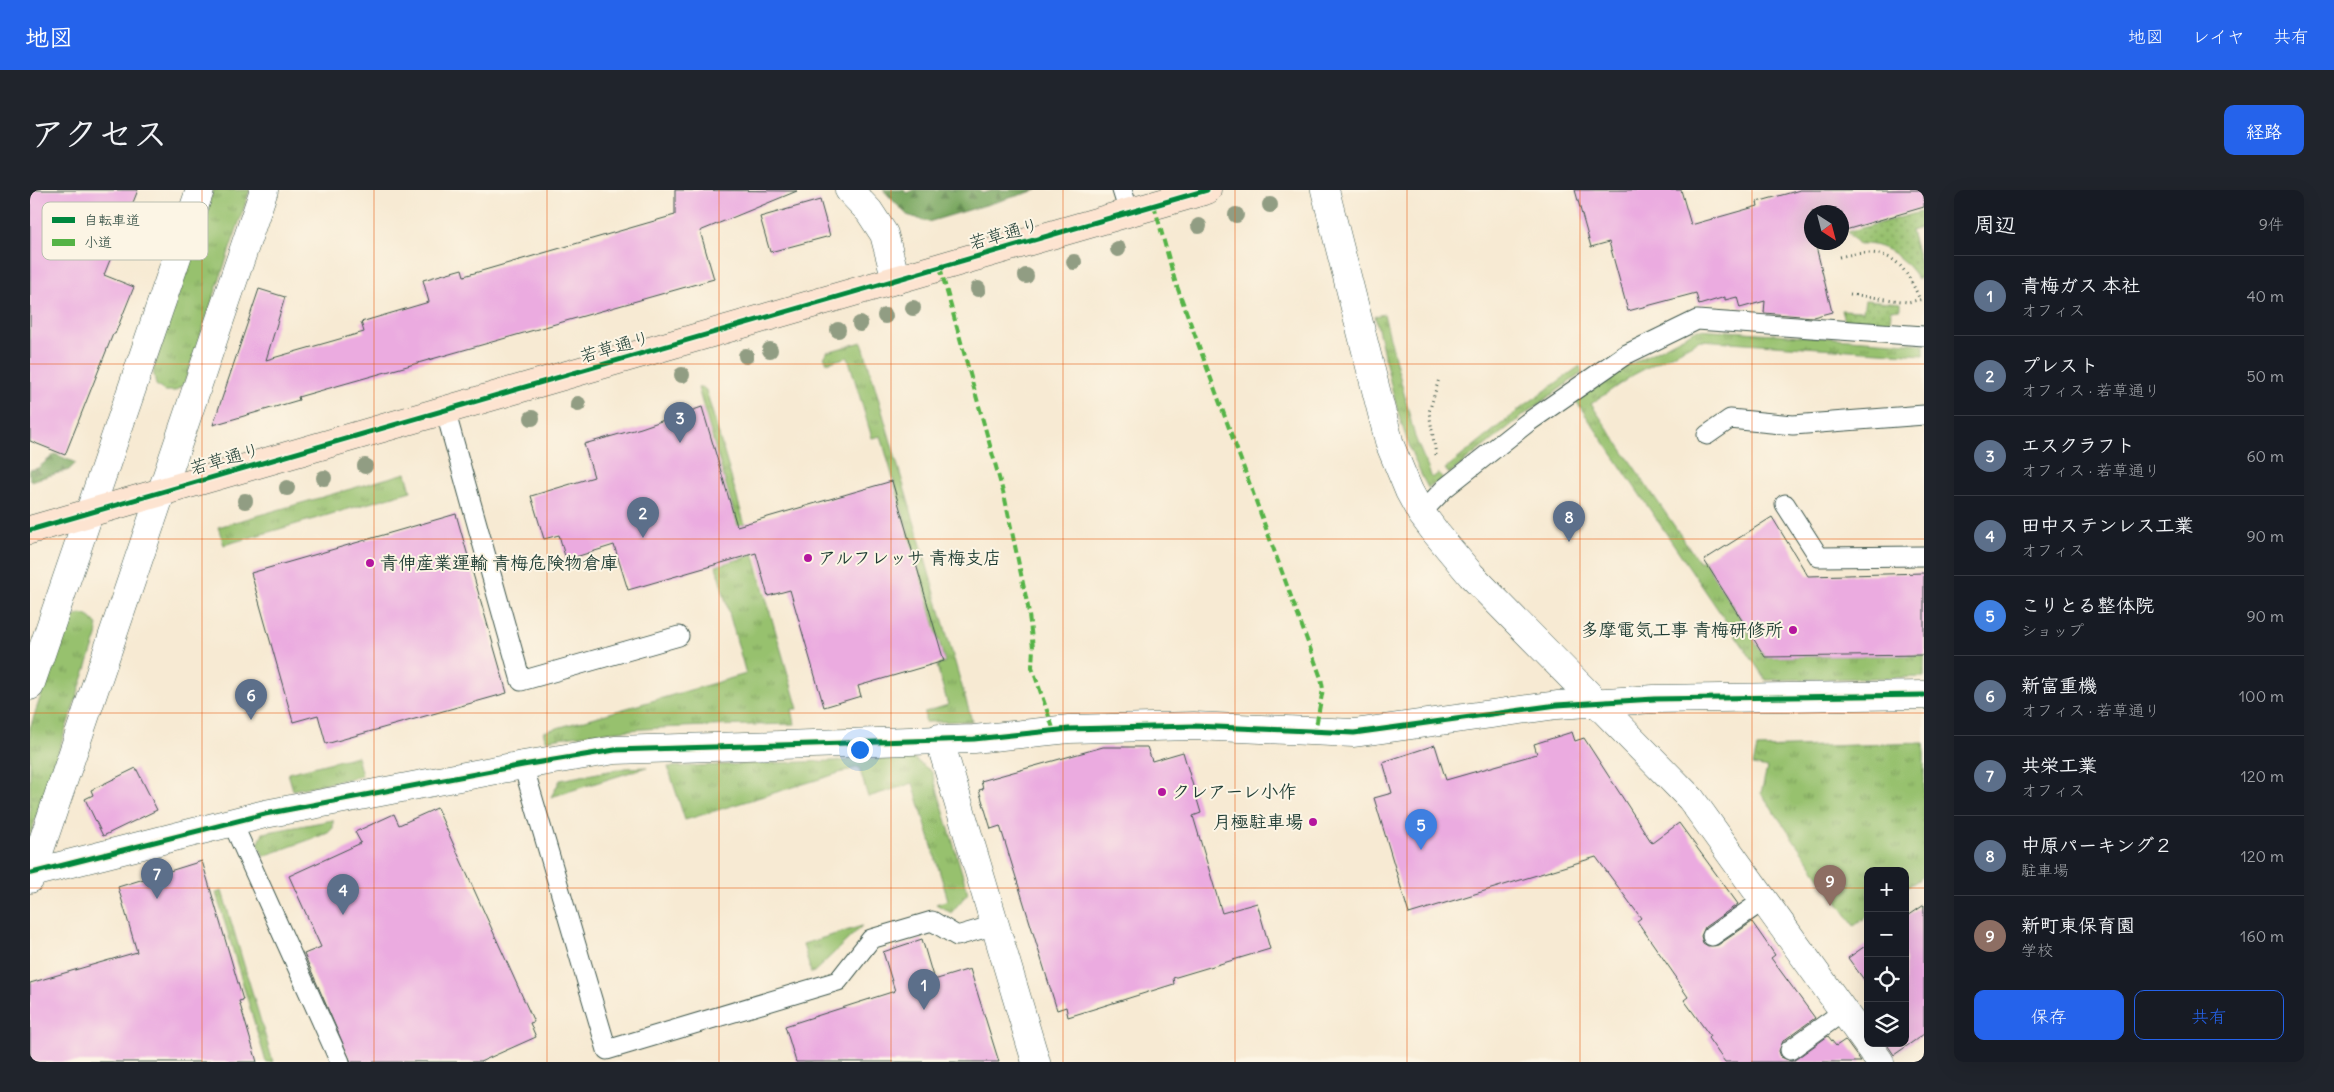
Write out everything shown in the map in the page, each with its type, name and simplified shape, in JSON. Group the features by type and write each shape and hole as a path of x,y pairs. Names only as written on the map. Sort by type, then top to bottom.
{"street":[{"path":"196,202 200,190"},
{"path":"31,876 264,190"},
{"path":"849,190 869,211 884,234 896,280"},
{"name":"若草通り","path":"30,530 896,280 1126,201 1207,190"},
{"path":"1325,190 1390,445 1421,513 1471,575 1691,799 1880,1062"},
{"path":"30,686 176,260"},
{"path":"31,876 232,822 523,765 615,750 939,738 974,739 1069,729 1194,726 1354,733 1557,705 1654,699 1924,696"},
{"path":"939,738 1036,1062"}],"lane":[{"path":"1421,513 1452,483 1527,423 1626,355 1697,320 1924,336"},
{"path":"445,410 521,681 679,636"},
{"path":"1707,435 1730,419 1793,425 1924,415"},
{"path":"1785,504 1819,557 1924,556"},
{"path":"523,765 607,1050 838,981 871,939 932,920 957,936 995,925"},
{"path":"232,822 340,1062"},
{"path":"1712,936 1764,900"},
{"path":"1790,1050 1844,1012"}],"path":[{"path":"1839,257 1861,252 1892,259 1902,266 1922,300 1908,302 1850,294"},
{"path":"1439,379 1429,412 1438,467 1452,483"}],"green space":[{"path":"213,190 250,190 184,384 175,391 164,391 156,385 153,370 190,260 208,260 208,205"},
{"path":"883,190 904,190 906,193 914,190 979,190 983,193 995,190 1037,190 928,222 907,215"},
{"path":"1924,211 1924,227 1911,231 1924,277 1918,279 1900,258 1885,249 1867,244 1858,244 1849,234 1849,231"},
{"path":"1865,300 1901,303 1901,309 1891,310 1890,325 1844,321 1841,310 1863,311"},
{"path":"1384,314 1415,437 1432,478 1439,473 1443,479 1428,488 1409,447 1390,382 1375,316"},
{"path":"1698,329 1924,344 1924,355 1700,340 1633,375 1591,404 1699,562 1704,560 1765,657 1924,655 1924,677 1766,680 1576,401 1627,366"},
{"path":"862,342 972,721 925,722 925,712 948,705 937,666 945,662 881,436 872,438 848,357 827,363 824,356 827,352"},
{"path":"1580,366 1582,373 1529,411 1449,474 1445,469 1525,405"},
{"path":"702,387 706,390 798,709 792,709 795,724 639,729 546,740 543,732 746,674 716,566 747,557 698,388"},
{"path":"55,454 76,463 69,470 30,481 30,470 38,468"},
{"path":"406,473 411,491 224,545 218,527"},
{"path":"81,614 94,621 98,632 30,836 30,728 64,627 71,618"},
{"path":"1924,743 1924,876 1909,886 1909,867 1864,867 1864,919 1854,926 1761,793 1767,768 1753,765 1757,748"},
{"path":"357,756 362,776 293,790 288,773"},
{"path":"913,758 932,772 968,893 951,913 936,904 948,900 913,783 868,797 859,767 685,820 668,767"},
{"path":"647,767 551,797 560,780 625,768"},
{"path":"333,820 333,828 328,833 264,856 258,845 263,833"},
{"path":"222,891 273,1062 266,1062 216,893"},
{"path":"862,926 814,972 811,973 803,944"}],"building":[{"path":"30,190 138,190 133,202 42,202 42,260 110,260 104,275 134,287 115,334 113,334 65,455 30,441"},
{"path":"675,190 797,191 700,231 714,279 298,397 299,400 213,425 259,289 285,297 266,360 364,332 361,322 429,302 423,280 462,269 464,276 675,215"},
{"path":"1575,190 1681,190 1691,225 1758,206 1757,202 1800,190 1924,190 1924,207 1849,229 1849,205 1804,205 1804,250 1817,250 1832,312 1813,317 1764,313 1765,301 1740,308 1737,297 1725,300 1725,297 1699,305 1696,293 1628,311 1609,242 1591,247"},
{"path":"820,200 830,236 770,252 760,217"},
{"path":"702,407 737,526 892,481 944,661 858,686 861,696 824,707 790,590 768,596 756,553 628,590 614,545 566,560 559,535 544,539 531,496 594,477 584,444 641,428"},
{"path":"456,514 507,693 326,744 318,715 293,722 251,573"},
{"path":"1772,517 1808,576 1924,573 1924,655 1765,657 1704,560"},
{"path":"1572,732 1575,741 1584,738 1652,843 1679,823 1738,904 1705,927 1701,936 1703,943 1708,946 1718,945 1752,922 1775,955 1771,958 1815,1018 1783,1041 1779,1051 1781,1057 1791,1061 1796,1059 1828,1036 1836,1046 1845,1040 1861,1062 1725,1062 1708,1038 1710,1036 1684,1000 1688,997 1676,977 1637,921 1641,918 1596,857 1409,914 1374,798 1392,793 1383,762 1435,745 1446,780 1537,754 1534,744"},
{"path":"1103,747 1147,747 1152,761 1183,752 1201,813 1193,816 1222,913 1257,903 1270,949 1173,978 1174,984 1068,1017 1066,1007 1057,1010 1000,826 991,829 979,790 983,789 981,781"},
{"path":"136,768 157,810 103,836 85,799 93,795 91,790"},
{"path":"437,808 534,1022 530,1023 536,1037 480,1062 351,1062 304,954 321,947 289,876 361,843 355,832 394,814 399,825"},
{"path":"202,861 243,1000 239,1001 257,1062 30,1062 30,983 137,952 118,887"},
{"path":"1924,905 1924,1034 1909,1044 1909,957 1909,915"},
{"path":"922,939 934,980 970,969 999,1062 796,1062 785,1026 895,991 883,952"},
{"path":"1864,947 1864,980 1848,958"},
{"path":"1889,1047 1905,1047 1894,1055"}],"marked path":[{"path":"1154,205 1175,281 1321,678 1323,689 1315,732"},
{"path":"940,267 1005,499 1028,607 1033,647 1032,667 1054,731"}],"cycle path":[{"path":"30,530 1207,190"},
{"path":"32,873 265,814 523,765 615,750 974,739 1069,729 1194,726 1354,733 1557,705 1654,699 1924,695"}],"place":[{"name":"エスクラフト","path":"680,443"},
{"name":"プレスト","path":"643,538"},
{"name":"中原パーキング２","path":"1569,542"},
{"name":"アルフレッサ 青梅支店","path":"808,558"},
{"name":"青伸産業運輸 青梅危険物倉庫","path":"370,563"},
{"name":"多摩電気工事 青梅研修所","path":"1793,630"},
{"name":"新富重機","path":"251,720"},
{"name":"クレアーレ小作","path":"1162,792"},
{"name":"月極駐車場","path":"1313,822"},
{"name":"こりとる整体院","path":"1421,850"},
{"name":"共栄工業","path":"157,899"},
{"name":"新町東保育園","path":"1830,906"},
{"name":"田中ステンレス工業","path":"343,915"},
{"name":"青梅ガス 本社","path":"924,1010"}]}
